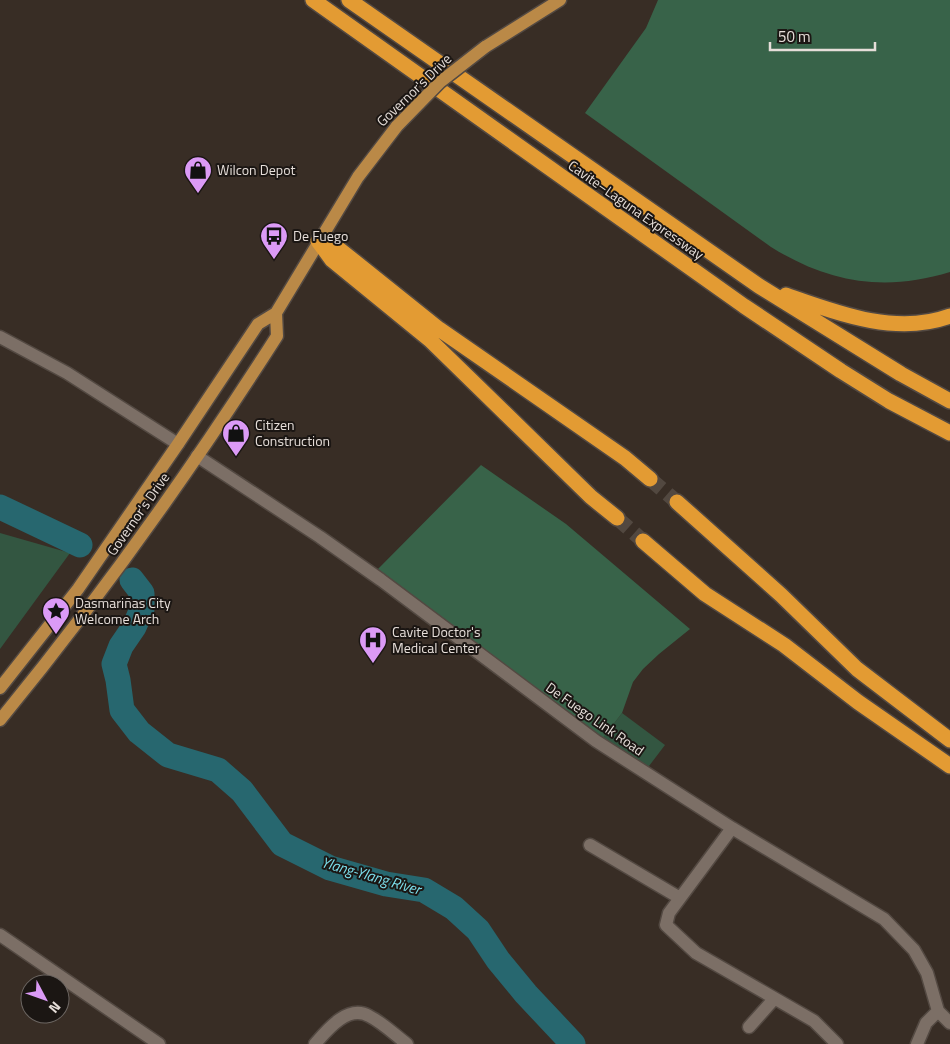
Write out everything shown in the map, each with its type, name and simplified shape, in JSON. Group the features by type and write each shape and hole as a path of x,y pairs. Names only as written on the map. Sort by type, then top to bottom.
{"highway":[{"name":"Cavite–Laguna Expressway","path":"312,0 744,306 841,371 890,401 950,433"},
{"name":"Cavite–Laguna Expressway","path":"349,0 759,286 901,374 950,401"},
{"path":"318,241 339,249 439,329 625,458 650,479"},
{"path":"318,241 332,260 430,340 591,497 617,518"},
{"path":"759,286 830,311 889,323 929,322 950,316"},
{"path":"676,502 774,589 857,669 946,736"},
{"path":"643,541 706,594 784,645 858,702 950,766"}],"main road":[{"name":"Governor's Drive","path":"0,688 78,589 258,324 276,313 358,177 396,126 440,82 485,47 560,0"},
{"name":"Governor's Drive","path":"0,720 95,601 197,456 277,336 276,313"}],"street":[{"path":"0,337 66,373 178,444"},
{"name":"De Fuego Link Road","path":"197,456 320,537 381,580 596,740 732,828 884,920 914,950 927,972 938,1011 950,1023"},
{"path":"732,828 669,913 666,925 696,953 814,1022 837,1044"},
{"path":"590,845 680,898"},
{"path":"0,935 159,1044"},
{"path":"749,1027 774,999"},
{"path":"917,1044 926,1023 938,1011"},
{"path":"316,1044 336,1021 354,1013 368,1015 407,1044"}],"green space":[{"path":"658,0 950,0 950,272 903,282 880,282 836,276 814,269 771,247 585,113 646,28"},
{"path":"481,465 566,524 690,629 643,669 633,682 622,713 603,738 378,569"},
{"path":"0,533 70,553 0,649"},
{"path":"622,713 665,745 646,770 603,738"}],"waterway":[{"name":"Ylang-Ylang River","path":"0,507 80,545"},
{"name":"Ylang-Ylang River","path":"132,580 142,593 142,609 134,627 121,646 114,664 122,710 139,732 168,755 218,770 242,791 282,844 330,868 386,884 424,890 454,908 478,930 498,960 526,994 573,1044"}],"tunnel":[{"path":"650,479 677,502"},
{"path":"617,518 643,541"}],"place":[{"name":"Wilcon Depot","path":"198,194"},
{"name":"De Fuego","path":"274,260"},
{"name":"Citizen Construction","path":"236,457"},
{"name":"Dasmariñas City Welcome Arch","path":"56,635"},
{"name":"Cavite Doctor's Medical Center","path":"373,664"}]}
